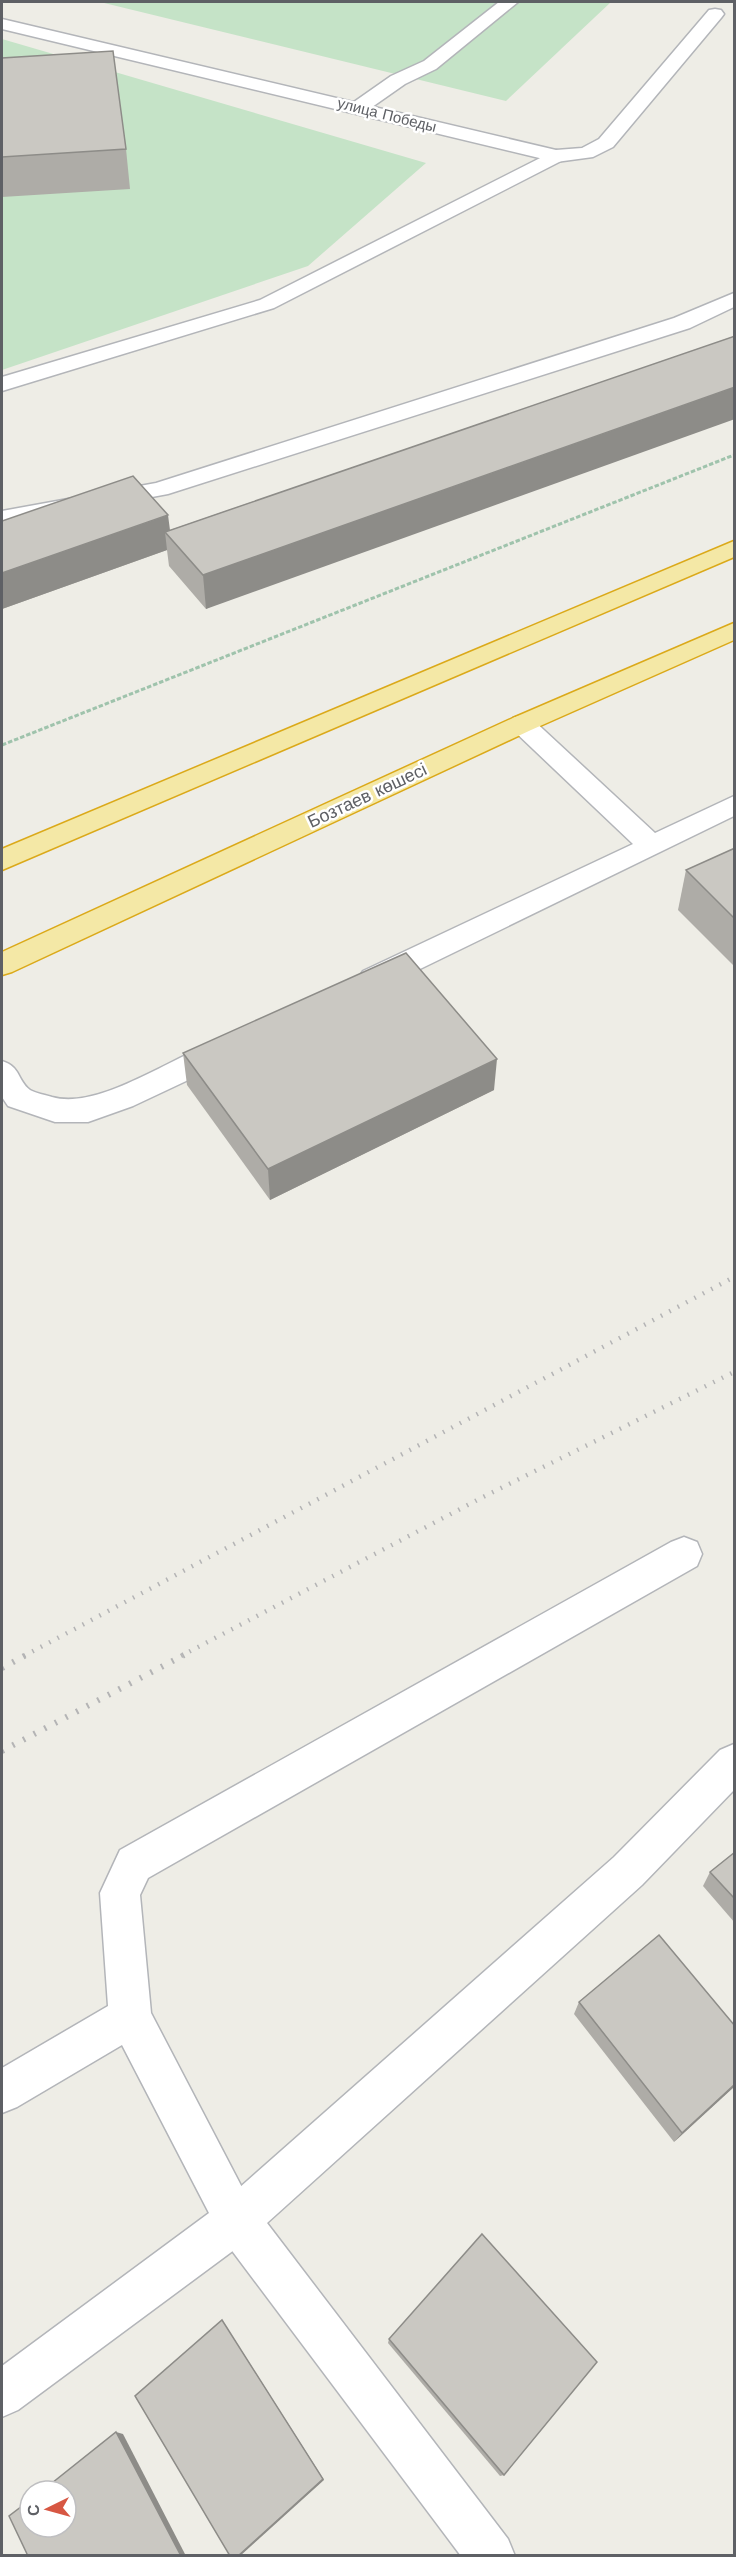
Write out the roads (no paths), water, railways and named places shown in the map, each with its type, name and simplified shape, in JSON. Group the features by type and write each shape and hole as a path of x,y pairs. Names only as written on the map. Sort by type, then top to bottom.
{"highway":[{"path":"2,860 735,549"},
{"name":"Бозтаев көшесі","path":"2,964 522,724 735,631"}],"street":[{"path":"358,108 398,80 430,65 509,2"},
{"path":"720,8 735,26"},
{"name":"улица Победы","path":"2,24 556,156 586,153 606,143 720,8"},
{"path":"2,384 267,304 556,156"},
{"path":"2,518 160,489 682,324 735,298"},
{"path":"522,724 652,846"},
{"path":"349,990 735,805"},
{"path":"2,1073 19,1098 56,1110 88,1110 122,1098 252,1037"},
{"path":"491,2556 237,2220 130,2017 120,1893 134,1864 684,1554"},
{"path":"2,2394 237,2220 628,1871 735,1763"},
{"path":"2,2092 130,2017"}],"railway":[{"path":"24,1656 734,1277"},
{"path":"181,1656 483,1497 734,1372"},
{"path":"2,1668 26,1655"},
{"path":"2,1751 184,1655"}]}
